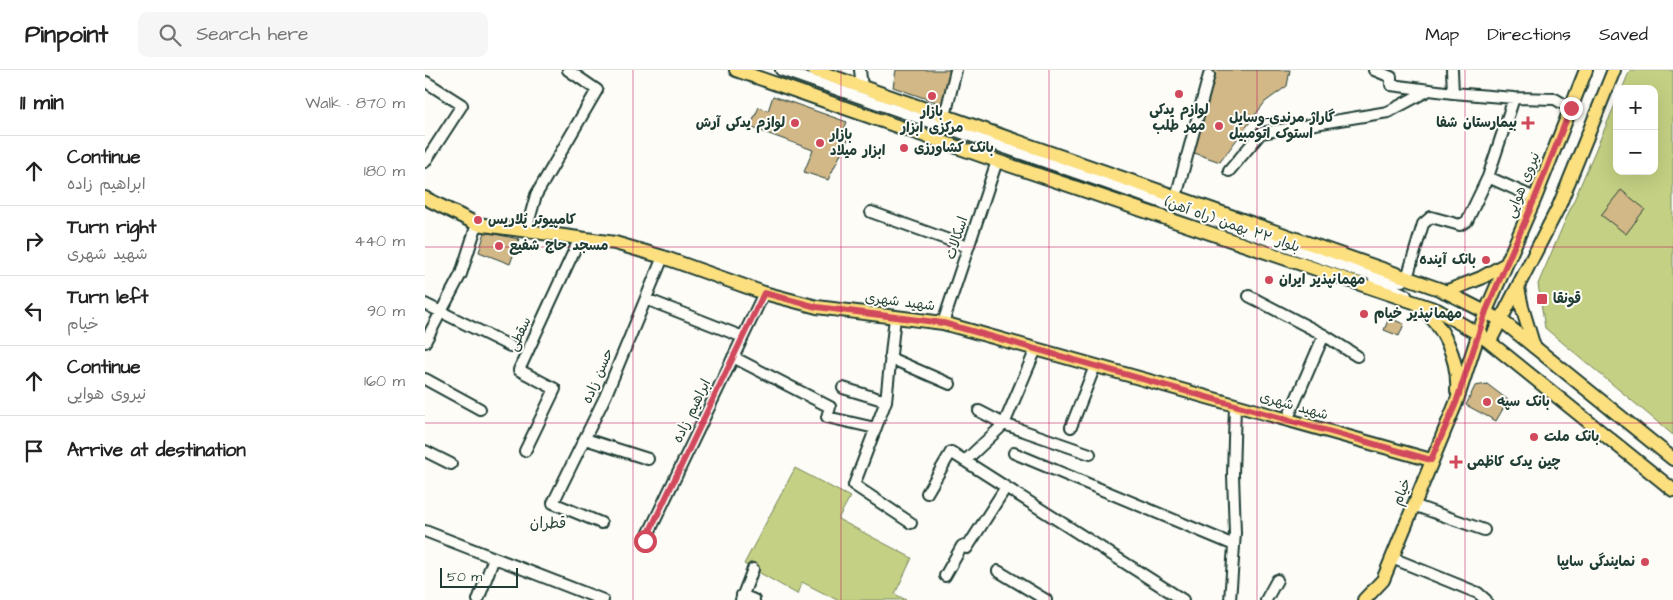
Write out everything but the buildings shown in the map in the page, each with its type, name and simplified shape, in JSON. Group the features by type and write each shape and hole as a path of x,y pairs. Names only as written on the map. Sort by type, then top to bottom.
{"main road":[{"name":"بلوار ۲۲ بهمن (راه آهن)","path":"736,70 997,161 1437,310 1489,341 1673,490"},
{"name":"بلوار ۲۲ بهمن (راه آهن)","path":"814,70 1444,291 1501,320"},
{"name":"نیروی هوایی","path":"1478,333 1586,70"},
{"path":"1489,341 1559,206 1614,70"},
{"name":"شهید شهری","path":"425,198 477,224 615,243 663,257 764,293 817,307 943,323 1431,460"},
{"path":"1444,291 1481,278 1506,264"},
{"path":"1518,288 1521,307 1534,347"},
{"path":"1414,302 1431,318 1448,344 1453,359 1457,384 1456,403"},
{"path":"1501,320 1673,459"},
{"name":"خیام","path":"1364,600 1383,580 1456,403 1478,333"}],"street":[{"path":"526,231 536,195 597,90 568,70"},
{"path":"781,70 1358,271 1444,291"},
{"path":"860,70 862,87"},
{"path":"945,116 956,70"},
{"path":"1374,70 1391,77 1391,85 1514,98 1555,98 1571,108"},
{"path":"1452,70 1453,93"},
{"path":"1177,197 1209,75"},
{"path":"425,162 462,106 426,82"},
{"path":"1229,171 1261,133 1388,112 1429,90"},
{"path":"1407,278 1423,224 1431,217 1460,225 1467,221 1488,177 1514,98"},
{"name":"اسکالات","path":"943,323 997,161"},
{"path":"1488,177 1535,198"},
{"path":"871,212 969,247"},
{"path":"425,342 461,274 477,224"},
{"name":"سقطی","path":"525,451 555,389 519,370 579,238"},
{"name":"حسن زاده","path":"601,523 553,503 605,397 663,257"},
{"path":"1358,271 1437,310"},
{"name":"ابراهیم زاده","path":"645,541 764,293"},
{"path":"1249,296 1325,335 1357,356"},
{"path":"646,299 743,337"},
{"path":"425,304 510,346"},
{"path":"895,317 886,401 854,485 911,523"},
{"path":"1287,420 1325,335"},
{"path":"965,461 1004,424 1036,349"},
{"path":"733,357 830,407 827,417 875,428"},
{"path":"890,358 949,384"},
{"path":"1071,427 1095,366"},
{"path":"425,379 480,409"},
{"path":"843,388 886,401"},
{"path":"1230,600 1234,545 1235,405"},
{"path":"979,411 1004,424 1090,454"},
{"path":"585,439 648,459"},
{"path":"425,451 451,464"},
{"path":"927,492 951,452 1183,600"},
{"path":"1014,453 1234,545"},
{"path":"945,576 962,546 967,548 1006,487"},
{"path":"1413,505 1484,530"},
{"path":"425,531 603,600"},
{"path":"478,600 494,558"},
{"path":"1392,558 1478,593 1486,600"},
{"path":"753,569 741,598 754,600"},
{"path":"999,571 1046,600"},
{"path":"1267,600 1277,580"}],"green space":[{"path":"1630,70 1673,70 1673,435 1545,328 1538,284 1613,109 1613,175 1658,175 1658,85 1624,85"},
{"path":"795,468 850,497 838,519 912,558 895,594 906,600 837,600 802,582 797,594 744,564"}],"place":[{"name":"لوازم یدکی مهر طلب","path":"1179,94"},
{"name":"بازار مرکزی ابزار","path":"932,96"},
{"name":"لوازم یدکی آرش","path":"795,123"},
{"name":"بیمارستان شفا","path":"1528,123"},
{"name":"گاراژ مرندی-وسایل استوک اتومبیل","path":"1219,126"},
{"name":"بازار ابزار میلاد","path":"820,143"},
{"name":"بانک کشاورزی","path":"904,148"},
{"name":"کامپیوتر پُلاریس","path":"478,220"},
{"name":"مسجد حاج شفیع","path":"499,246"},
{"name":"بانک آینده","path":"1486,260"},
{"name":"مهمانپذیر ایران","path":"1269,280"},
{"name":"قونقا","path":"1542,299"},
{"name":"مهمانپذیر خیام","path":"1364,314"},
{"name":"بانک سپه","path":"1487,402"},
{"name":"بانک ملت","path":"1534,437"},
{"name":"چین یدک کاظمی","path":"1456,462"},
{"name":"نمایندگی سایپا","path":"1645,562"}],"district":[{"name":"قطران","path":"548,523"}],"route":[{"path":"645,541 764,293 817,307 943,323 1431,460 1456,403 1486,311 1535,198 1571,108"}]}
